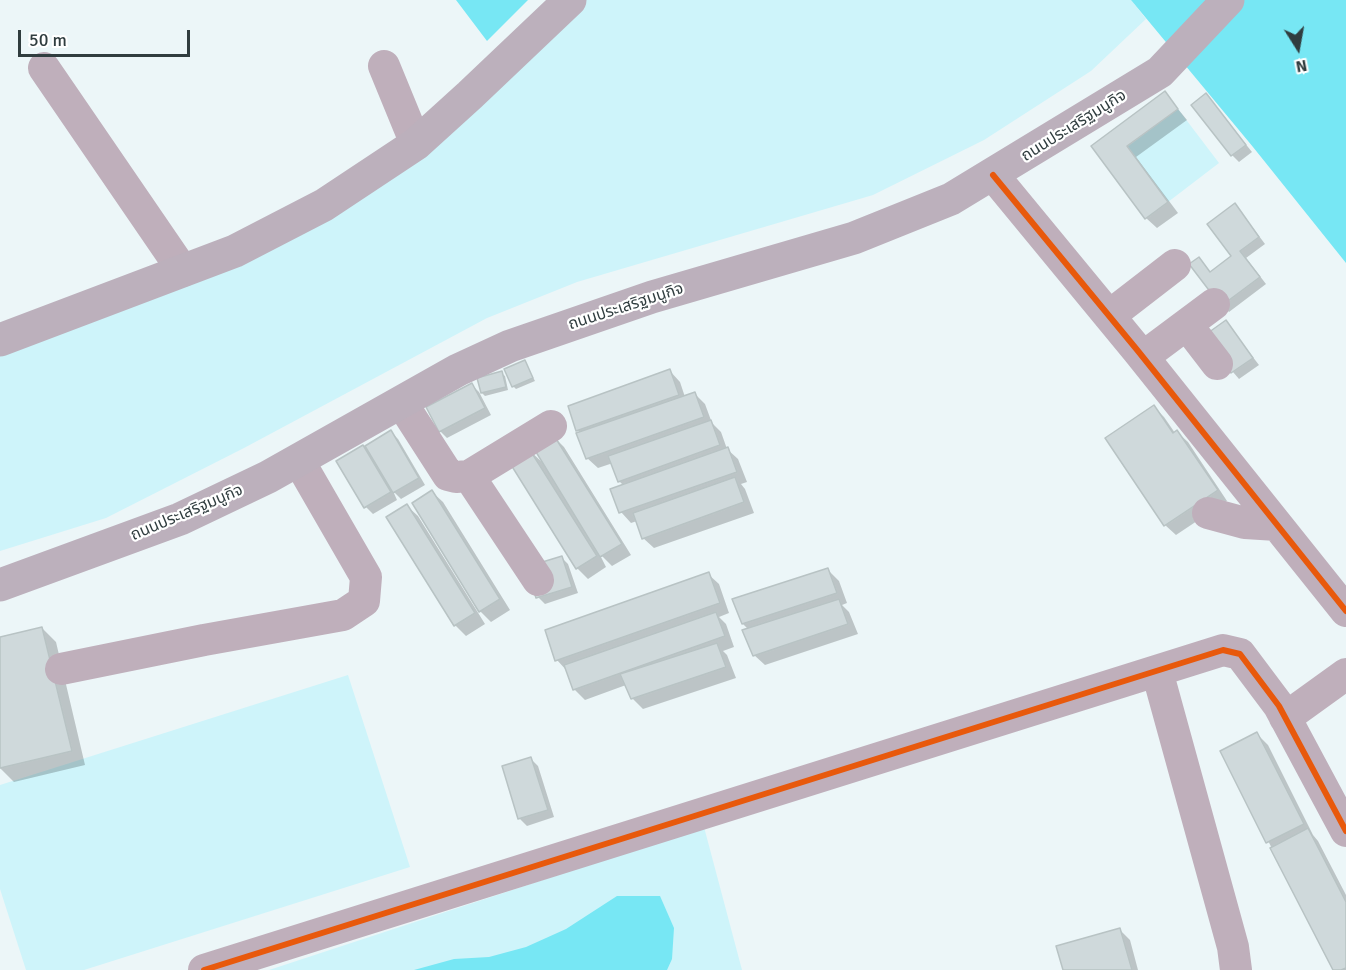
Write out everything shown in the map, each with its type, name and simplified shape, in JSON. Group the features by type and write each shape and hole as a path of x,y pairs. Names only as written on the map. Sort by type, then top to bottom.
{"main road":[{"path":"0,340 235,251 324,205 416,144 570,0"},
{"name":"ถนนประเสริฐมนูกิจ","path":"5,584 180,519 299,461 458,370 510,346 652,297 854,238 951,199 1160,72 1228,0"}],"street":[{"path":"384,66 416,144"},
{"path":"44,68 183,271"},
{"path":"993,175 1143,357 1346,611"},
{"path":"1109,316 1174,265"},
{"path":"1143,357 1214,304"},
{"path":"1187,325 1217,364"},
{"path":"401,402 448,475 456,477 469,476 551,426"},
{"path":"61,669 343,615 364,601 366,577 299,461"},
{"path":"469,476 538,580"},
{"path":"1208,513 1245,523 1277,525"},
{"path":"204,970 1223,650 1240,654 1285,718 1346,831"},
{"path":"1157,671 1233,948 1236,970"},
{"path":"1285,718 1346,674"}],"shaded area":[{"path":"554,0 1131,0 1146,19 1091,71 984,140 873,195 577,282 487,318 244,448 106,518 0,551 0,349 303,225"},
{"path":"1178,109 1219,163 1168,202 1127,147"},
{"path":"348,675 410,867 84,970 26,970 0,889 0,785"},
{"path":"704,827 742,970 269,970"}],"water":[{"path":"456,0 528,0 487,41"},
{"path":"1131,0 1346,0 1346,263 1253,147"},
{"path":"617,896 660,896 674,928 672,959 667,970 414,970 454,959 489,957 526,947 566,929"}],"building":[{"path":"1165,91 1178,109 1127,146 1168,202 1145,219 1091,146"},
{"path":"1206,93 1246,145 1231,156 1191,105"},
{"path":"1235,203 1259,237 1240,251 1260,277 1221,306 1189,264 1199,257 1210,272 1231,256 1207,224"},
{"path":"1226,320 1253,358 1231,373 1205,335"},
{"path":"525,360 533,378 512,387 504,369"},
{"path":"670,369 679,395 576,431 568,406"},
{"path":"502,371 506,387 481,393 477,378"},
{"path":"472,383 485,408 439,432 426,407"},
{"path":"695,392 704,417 586,459 576,433"},
{"path":"1154,405 1173,433 1177,430 1218,490 1164,526 1105,438"},
{"path":"711,420 720,445 618,482 608,456"},
{"path":"391,430 419,478 393,493 365,446"},
{"path":"553,434 622,544 600,557 533,447"},
{"path":"363,445 391,492 364,508 336,461"},
{"path":"528,447 597,556 576,569 508,460"},
{"path":"728,447 737,472 619,513 610,489"},
{"path":"735,477 744,502 642,539 633,513"},
{"path":"432,490 500,599 479,612 412,503"},
{"path":"407,504 475,613 454,626 386,517"},
{"path":"562,556 572,587 536,598 526,567"},
{"path":"828,568 837,593 742,624 732,599"},
{"path":"709,572 720,603 555,661 545,630"},
{"path":"839,599 848,624 753,656 742,630"},
{"path":"716,612 725,636 573,690 564,665"},
{"path":"42,627 72,751 0,768 0,637"},
{"path":"717,643 726,667 631,699 620,674"},
{"path":"1257,732 1304,824 1266,843 1220,751"},
{"path":"531,757 548,810 518,819 502,766"},
{"path":"1308,828 1346,902 1346,968 1341,970 1333,970 1270,848"},
{"path":"1120,928 1132,970 1063,970 1056,946"}],"cycle path":[{"path":"993,175 1138,351 1346,611"},
{"path":"204,970 1223,650 1240,654 1279,706 1346,831"}]}
